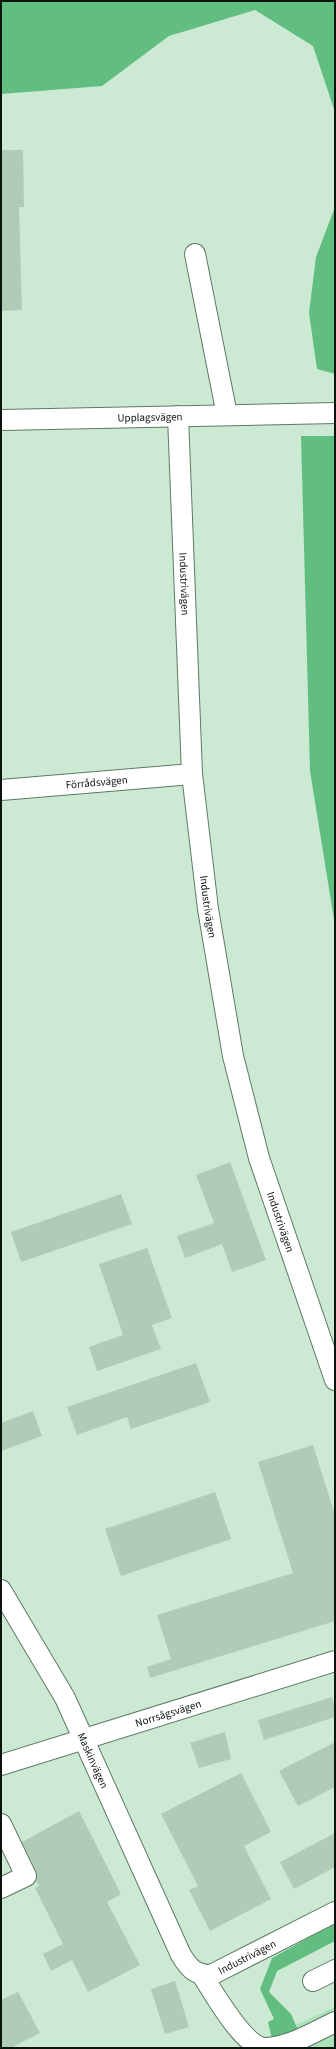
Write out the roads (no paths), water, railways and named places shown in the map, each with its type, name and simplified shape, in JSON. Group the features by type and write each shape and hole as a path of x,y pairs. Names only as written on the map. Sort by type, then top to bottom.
{"street":[{"path":"195,254 227,415"},
{"name":"Upplagsvägen","path":"299,414 335,400"},
{"name":"Upplagsvägen","path":"1,420 335,413"},
{"name":"Industrivägen","path":"178,416 192,774 208,909 233,1056 259,1158 335,1380"},
{"name":"Förrådsvägen","path":"1,790 192,774"},
{"name":"Maskinvägen","path":"1,1590 65,1698 181,1955 190,1968 202,1976"},
{"name":"Norrsågsvägen","path":"1,1765 335,1661"},
{"path":"1,1824 26,1876 1,1888"},
{"name":"Industrivägen","path":"202,1976 211,1976 335,1912"},
{"path":"313,1981 335,1970"},
{"path":"202,1976 241,2032 254,2044 264,2048 282,2045 335,2022"}]}
